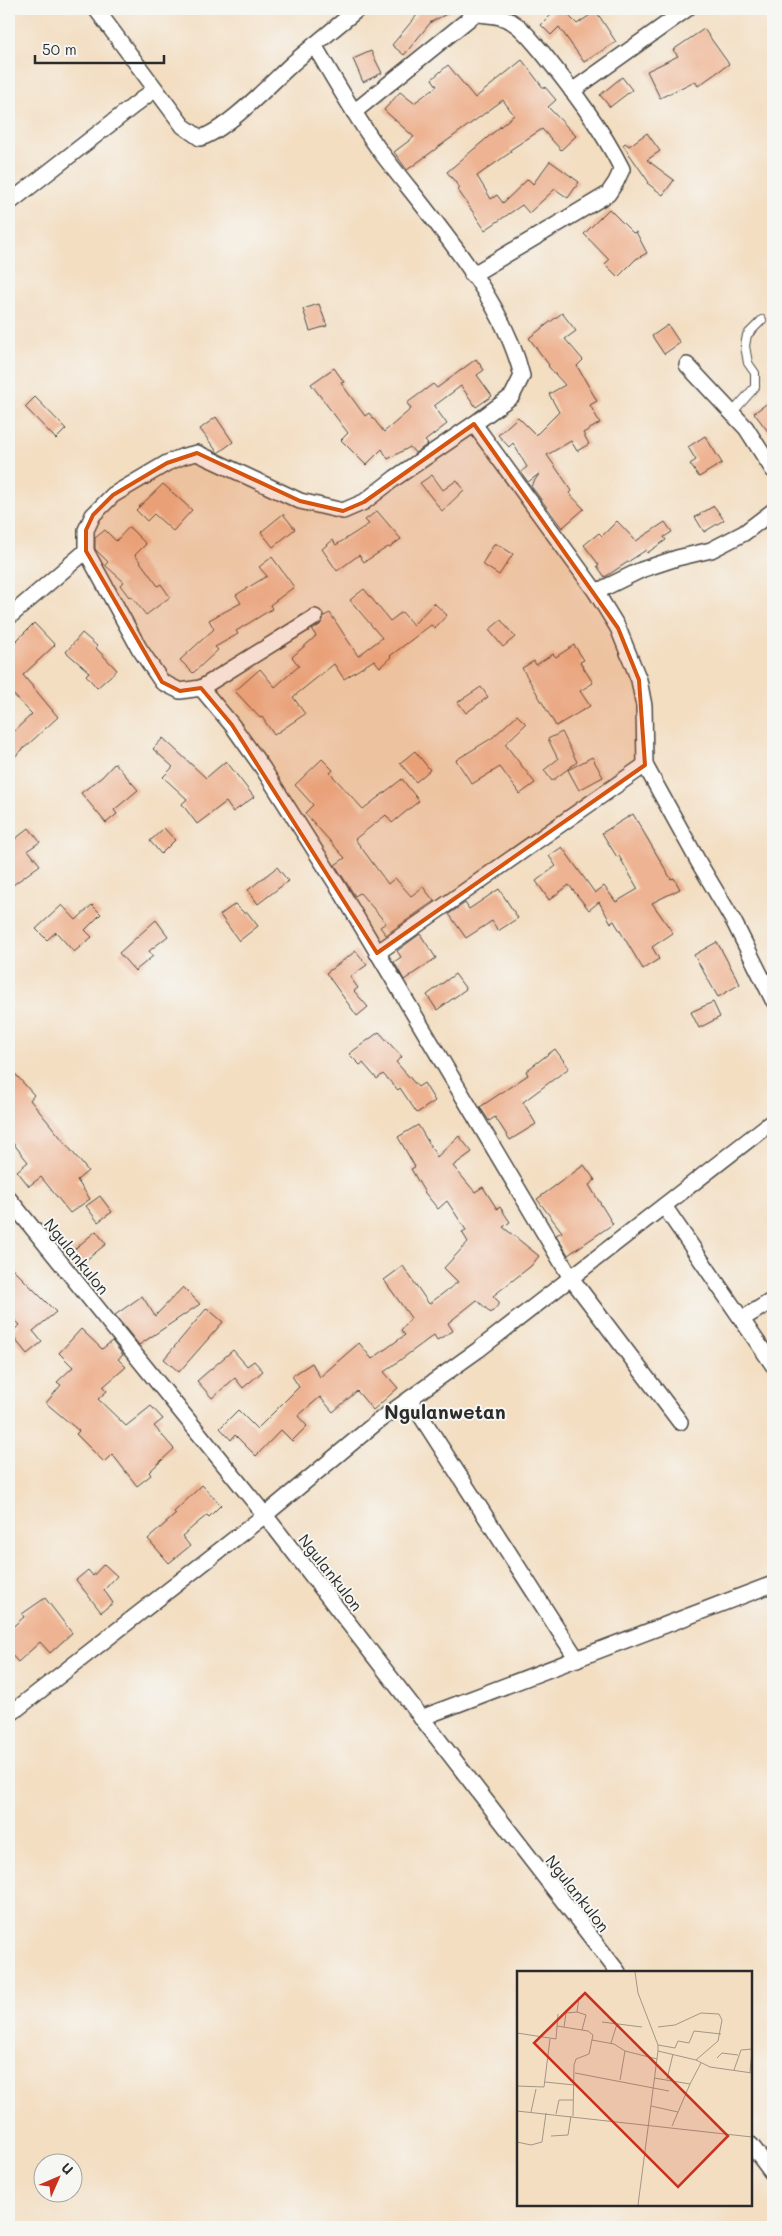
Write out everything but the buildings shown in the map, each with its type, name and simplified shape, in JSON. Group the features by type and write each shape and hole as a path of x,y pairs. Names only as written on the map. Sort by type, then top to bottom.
{"street":[{"path":"96,9 183,126 200,138 211,135 358,9"},
{"path":"572,91 687,9"},
{"path":"354,112 475,14 493,15 512,21 528,36 572,91 612,149 622,169 616,182 608,194 472,275"},
{"path":"314,45 354,112 472,275 505,325 517,353 522,376 512,396 364,502 343,511 300,501 197,453 184,456 136,480 113,495 93,515 86,530 86,551 140,648 162,682 180,691 201,688 315,617"},
{"path":"9,203 155,89"},
{"path":"687,365 746,428 773,470"},
{"path":"474,424 596,592 618,628 640,680 644,706 645,765 698,863 734,922 773,1000"},
{"path":"596,592 641,570 677,558 711,550 744,533 773,511"},
{"path":"9,617 86,551"},
{"path":"201,688 232,725 262,767 378,953 571,1278 680,1422"},
{"path":"378,953 645,765"},
{"path":"9,1715 265,1515 377,1422 410,1400 571,1278 773,1121"},
{"name":"Ngulankulon","path":"9,1199 265,1515 617,1971"},
{"path":"664,1206 773,1364"},
{"path":"742,1319 773,1300"},
{"path":"410,1400 577,1659"},
{"path":"421,1718 773,1584"},
{"path":"752,2146 773,2174"}],"lane":[{"path":"732,413 755,387 755,373 748,363 745,346 748,335 762,320"}],"highlighted area":[{"path":"474,424 618,628 639,680 645,765 377,953 232,725 201,688 180,691 162,682 86,551 86,530 93,515 113,495 167,463 197,453 300,501 343,511 364,502"}],"district":[{"name":"Ngulanwetan","path":"445,1411"}]}
